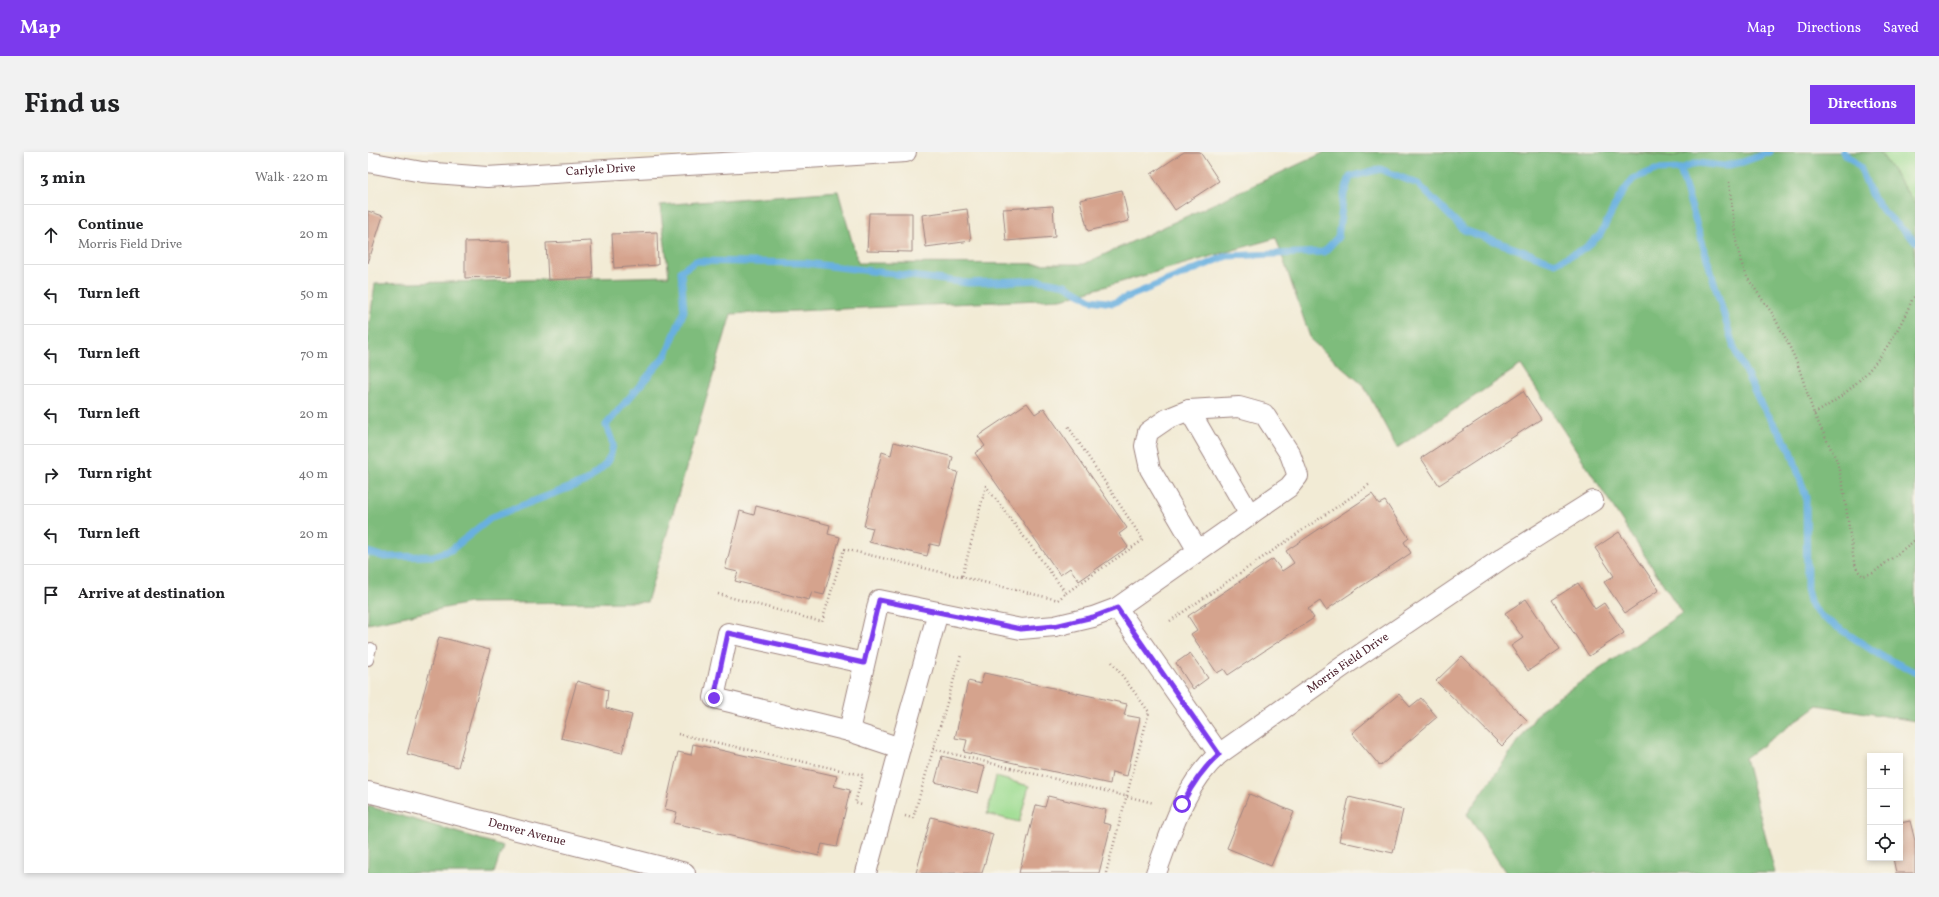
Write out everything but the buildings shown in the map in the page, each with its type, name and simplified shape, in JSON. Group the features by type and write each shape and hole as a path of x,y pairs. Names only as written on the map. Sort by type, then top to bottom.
{"street":[{"name":"Carlyle Drive","path":"368,162 422,172 487,177 709,158 906,152"},
{"path":"849,731 879,600 1021,629 1055,626 1093,617 1117,608 1289,487 1298,476 1290,454 1264,414 1239,407 1189,410 1167,419 1148,432 1145,446 1150,469 1198,551"},
{"path":"1189,410 1250,515"},
{"name":"Morris Field Drive","path":"1156,873 1182,804 1204,769 1219,754 1433,606 1556,523 1593,501"},
{"path":"1117,608 1219,754"},
{"path":"866,873 938,612"},
{"path":"864,663 728,633 714,698 849,731 900,748"},
{"name":"Denver Avenue","path":"368,792 685,873"}],"lane":[{"path":"368,660 371,648"}],"path":[{"path":"1729,182 1736,241 1741,262 1748,280 1772,313 1786,339 1798,365 1814,414 1837,461 1844,486 1854,562 1858,571 1863,576 1873,573 1915,540"},
{"path":"1814,414 1835,402 1852,388 1882,355 1898,331 1915,296"},
{"path":"718,594 822,622 844,549 1058,600 1143,540 1068,426"},
{"path":"1170,621 1370,484"},
{"path":"962,577 986,486 1066,593"},
{"path":"901,822 903,815 913,818 961,654"},
{"path":"1106,873 1128,796 1149,712 1112,662"},
{"path":"678,734 863,775 855,803 868,806"},
{"path":"933,749 1154,803"}],"green space":[{"path":"1325,152 1628,152 1674,156 1688,152 1880,152 1915,204 1915,721 1818,705 1745,758 1775,873 1506,873 1467,814 1541,709 1682,613 1521,365 1397,448 1364,386 1311,340 1276,238 1061,299 731,314 647,602 469,603 368,624 368,333 375,284 669,276 660,205 838,191 858,263 1084,264"},
{"path":"1628,152 1688,152 1674,156"},
{"path":"1880,152 1915,152 1915,204"},
{"path":"996,777 1029,786 1019,822 987,814"},
{"path":"368,806 503,846 494,873 368,873"}],"waterway":[{"path":"368,552 384,557 433,556 451,550 492,517 587,481 606,464 611,454 613,444 606,425 666,355 684,311 681,271 696,261 806,263 968,283 1039,280 1065,285 1091,300 1113,303 1227,256 1324,252 1338,237 1344,194 1350,177 1380,169 1418,184 1464,230 1555,263 1584,249 1600,235 1619,198 1633,179 1655,170 1680,169 1697,163 1724,166 1743,162 1770,152"},
{"path":"1843,152 1860,167 1871,194 1885,213 1915,241"},
{"path":"1680,169 1734,348 1760,402 1791,451 1806,497 1807,589 1811,605 1822,617 1881,656 1915,672"}],"route":[{"path":"714,698 728,633 864,663 879,600 1021,629 1055,626 1093,617 1117,608 1219,754 1208,763 1182,804"}]}
